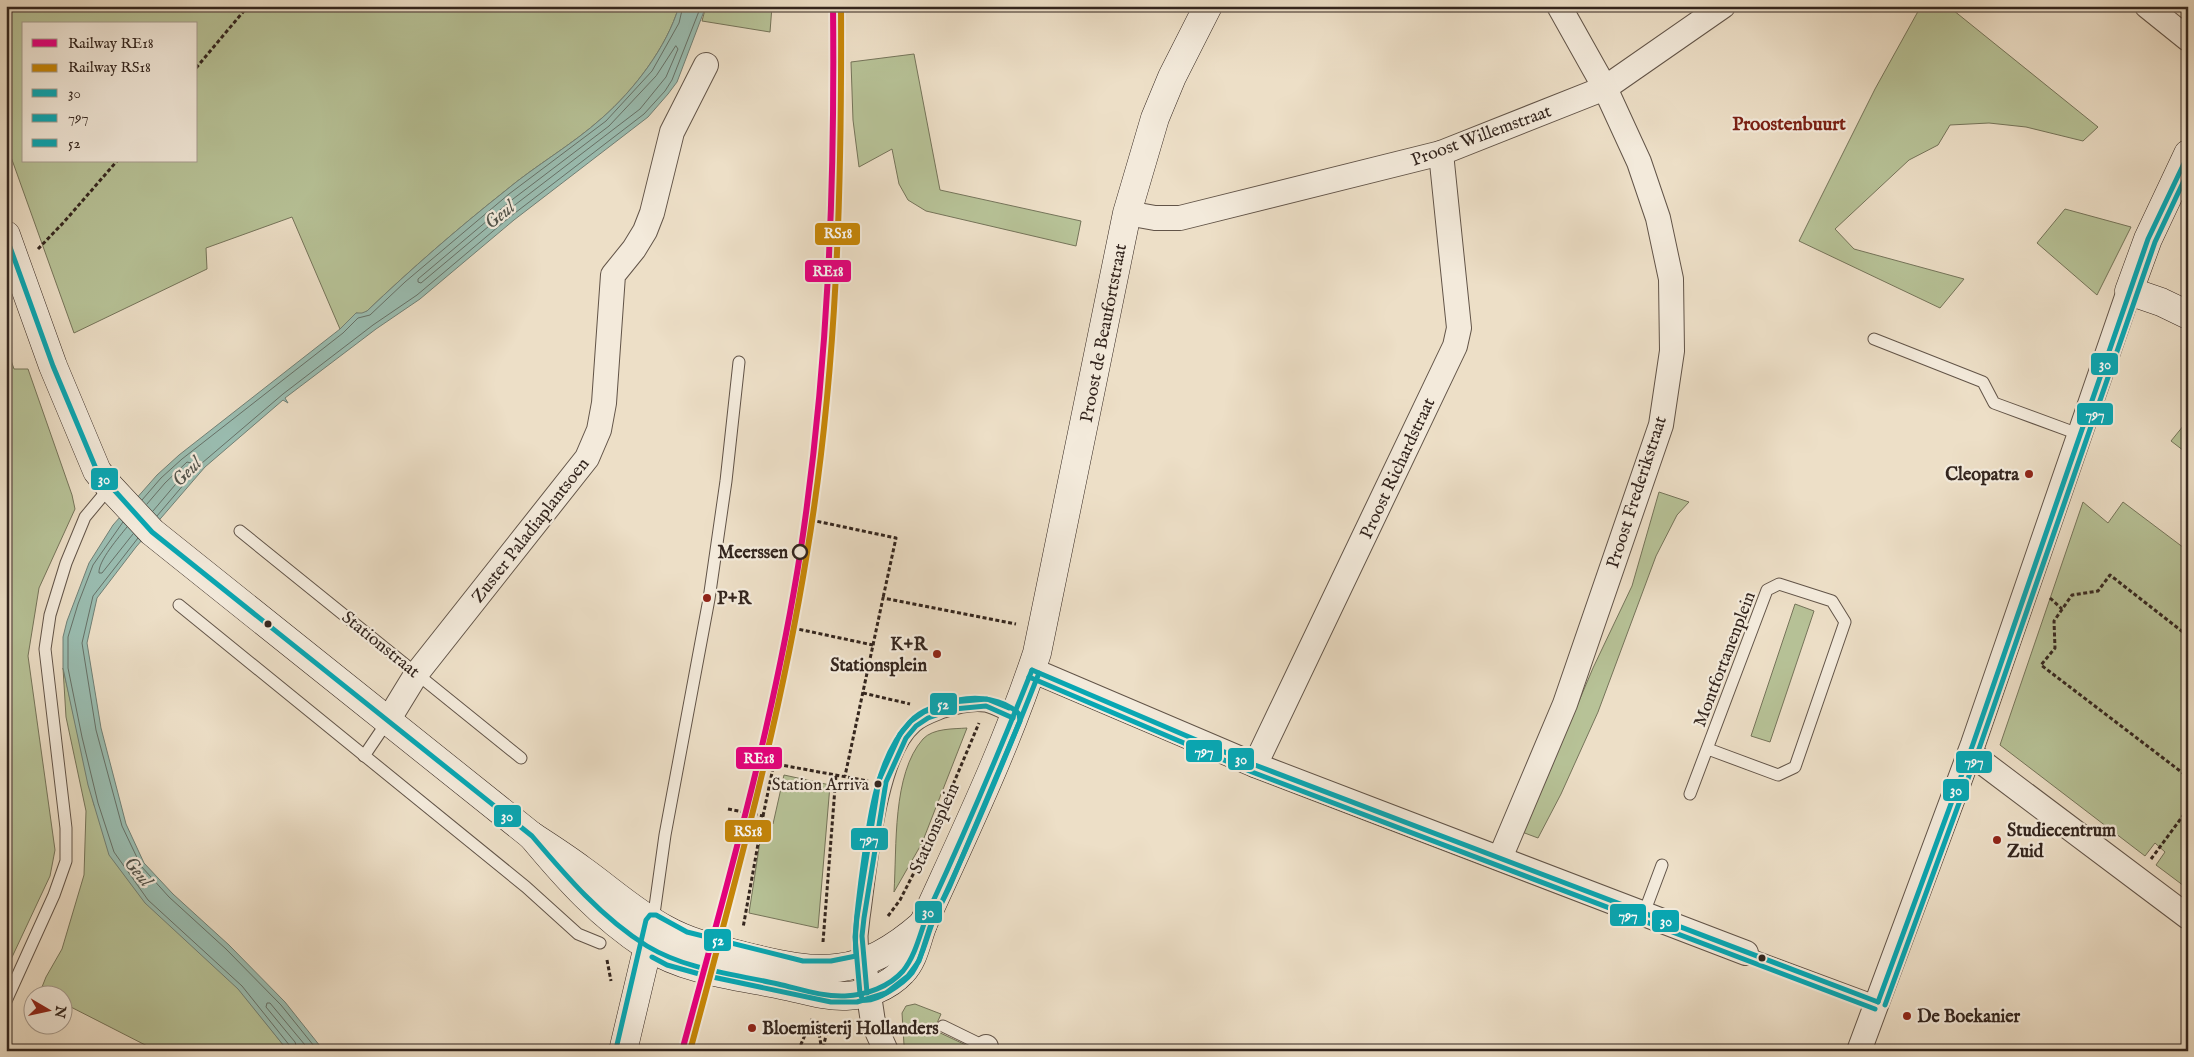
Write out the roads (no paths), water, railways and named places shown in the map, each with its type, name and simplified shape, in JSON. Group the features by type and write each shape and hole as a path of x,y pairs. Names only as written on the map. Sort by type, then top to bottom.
{"street":[{"name":"Proost de Beaufortstraat","path":"1032,670 1043,628 1127,213 1155,118 1172,77 1208,6"},
{"name":"Proost Frederikstraat","path":"1500,858 1565,704 1661,426 1672,351 1671,279 1658,218 1639,162 1605,88 1568,18 1559,6"},
{"name":"Proost Willemstraat","path":"1127,213 1155,218 1180,218 1441,153 1605,88 1722,6"},
{"path":"2147,6 2188,39"},
{"name":"Zuster Paladiaplantsoen","path":"387,722 417,673 588,458 599,430 604,403 613,275 634,249 645,231 652,213 672,132 706,65"},
{"name":"Proost Richardstraat","path":"1256,765 1455,346 1458,328 1441,153"},
{"path":"1859,1051 1970,753 2148,239 2188,154"},
{"path":"6,235 53,366 94,462 118,497 152,532 387,722"},
{"path":"2129,291 2161,302 2188,316"},
{"path":"1032,670 1256,765 1746,953"},
{"name":"Stationsplein","path":"387,722 532,836 572,884 614,923 650,934 670,958 687,964 832,995 867,993 882,987 903,972 912,958 923,924 942,885 1032,670"},
{"path":"1970,753 2188,917"},
{"path":"622,1051 650,934 684,939 710,947 802,968 832,969 863,949 893,948 923,924"},
{"path":"863,949 867,993 873,1022 886,1051"}],"lane":[{"path":"1874,339 1983,382 1994,403 2081,435"},
{"path":"650,934 665,835 709,599 726,481 739,362"},
{"path":"6,1001 54,895 66,861 66,828 45,649 50,615 66,562 85,517 118,497"},
{"name":"Stationstraat","path":"240,532 520,758"},
{"name":"Montfortanenplein","path":"1690,794 1767,590 1779,584 1832,601 1845,622 1795,766 1778,775 1708,749"},
{"path":"179,605 526,887 578,934 600,943"},
{"path":"863,949 886,782 899,751 916,726 928,718 954,709 986,706 1013,718"},
{"path":"364,756 387,722"},
{"path":"1644,913 1662,865"},
{"path":"1746,953 1878,1002"},
{"path":"943,1026 987,1050"}],"water":[{"name":"Geul","path":"679,6 706,6 677,82 648,117 514,220 420,299 376,329 285,398 288,403 283,400 205,467 136,547 97,598 87,643 101,728 126,824 144,863 173,894 229,945 285,1002 324,1051 288,1051 238,989 145,903 109,855 88,785 63,668 63,637 67,621 89,563 113,525 157,475 179,455 340,329 356,313 367,311 434,249 487,205 602,118 626,94 648,67 666,37"}],"rail line":[{"name":"RE18","path":"682,1051 733,864 764,738 778,675 801,548 818,413 828,278 833,142 833,6"},
{"name":"RS18","path":"690,1051 755,804 784,679 807,553 817,485 825,417 836,281 839,212 841,6"}],"place":[{"name":"Cleopatra","path":"2029,474"},
{"name":"Meerssen","path":"800,552"},
{"name":"P+R","path":"707,598"},
{"name":"K+R Stationsplein","path":"937,654"},
{"name":"Station Arriva","path":"878,784"},
{"name":"Studiecentrum Zuid","path":"1997,840"},
{"name":"De Boekanier","path":"1907,1016"},
{"name":"Bloemisterij Hollanders","path":"752,1028"}],"district":[{"name":"Proostenbuurt","path":"1789,123"}]}
